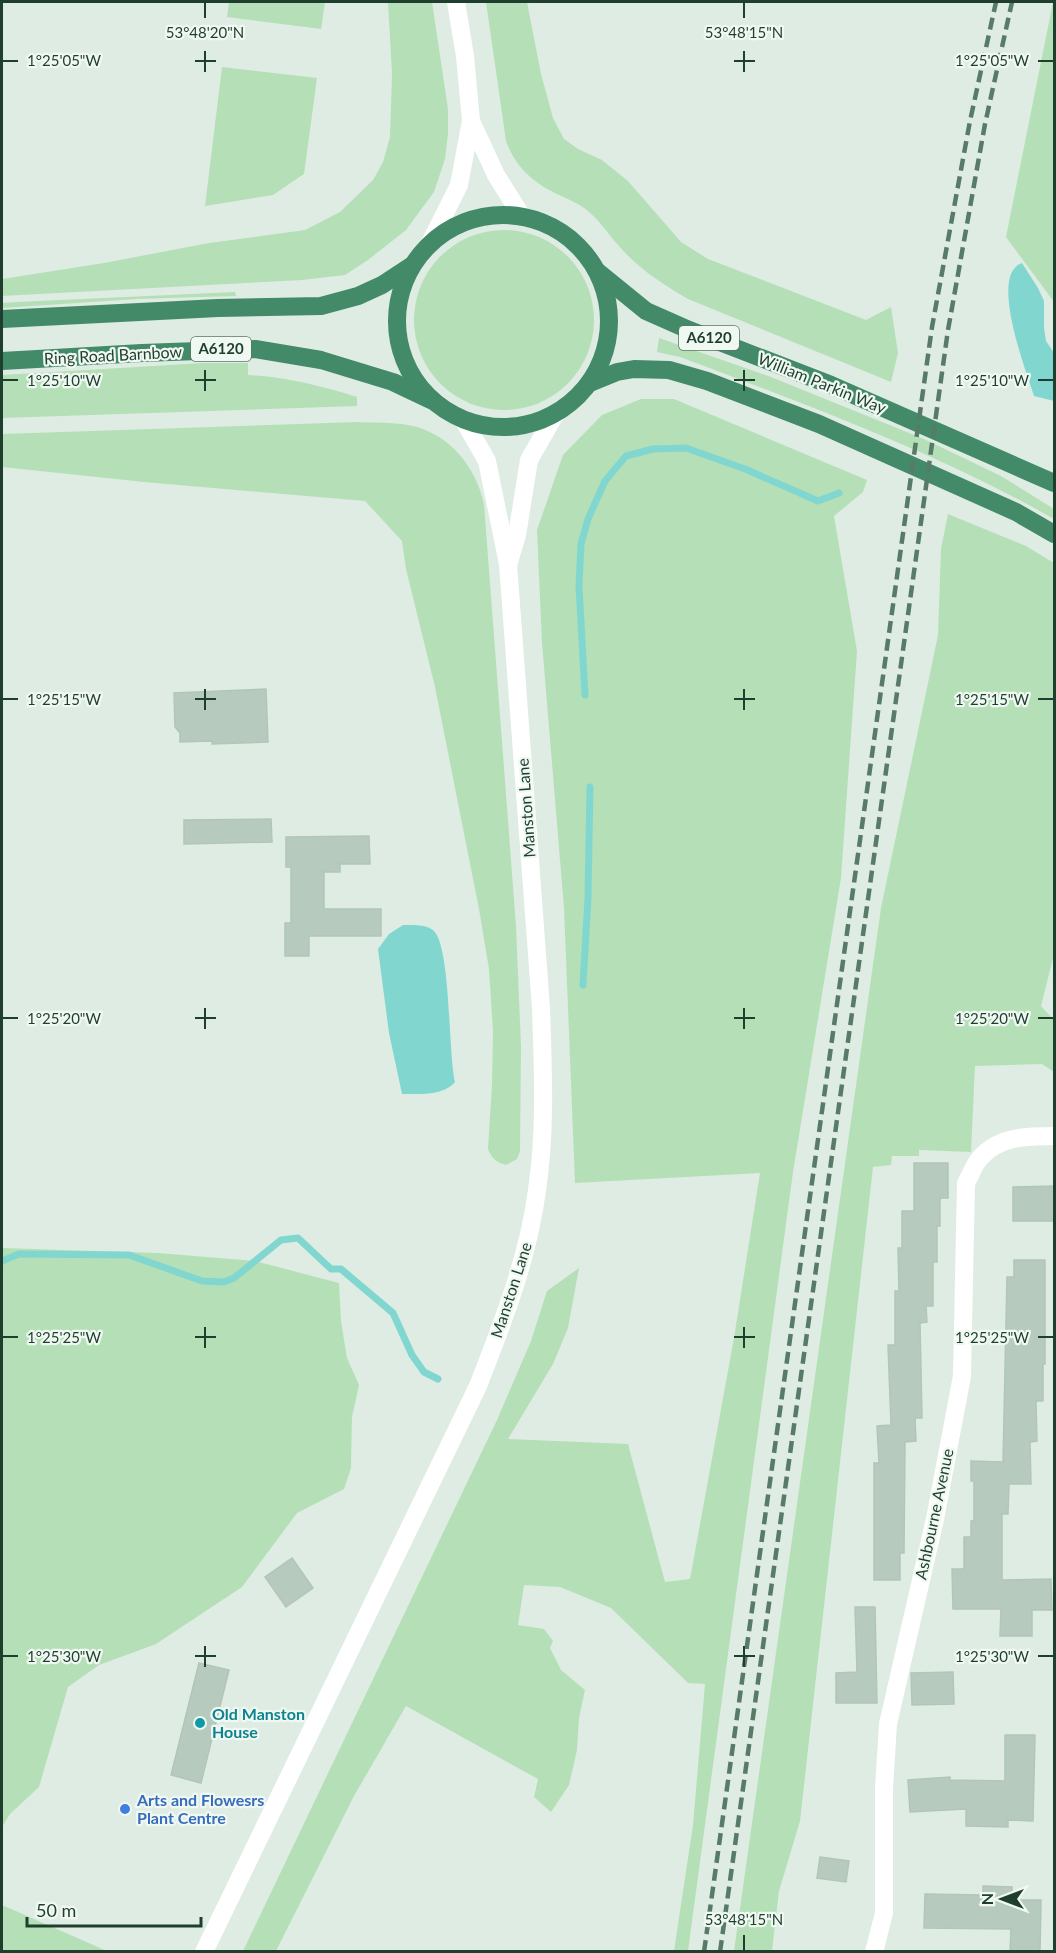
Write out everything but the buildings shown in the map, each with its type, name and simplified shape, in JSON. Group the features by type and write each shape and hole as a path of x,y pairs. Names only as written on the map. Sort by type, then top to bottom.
{"highway":[{"path":"2,319 218,308 321,306 358,296 382,285 411,266 430,243 457,224 488,215 521,215 552,226 561,232 578,245 598,271 607,299 609,328 603,357 590,383 556,414 526,425 494,427 463,419 433,401 408,368 400,348 397,321 399,298 411,266"},
{"name":"William Parkin Way","path":"598,271 646,311 831,385 1054,483"},
{"name":"Ring Road Barnbow","path":"2,361 255,349 321,360 393,382 433,401"},
{"name":"A6120","path":"590,383 617,372 634,369 669,370 707,381 819,424 1016,513 1054,534"}],"street":[{"path":"430,243 459,185 471,121 465,56 456,2"},
{"path":"471,121 496,175 521,215"},
{"name":"Manston Lane","path":"508,564 517,535 529,460 556,414"},
{"name":"Manston Lane","path":"204,1952 478,1386 509,1307 527,1242 537,1192 544,1082 541,1008 508,564 488,461 463,419"},
{"name":"Ashbourne Avenue","path":"874,1952 884,1913 884,1788 888,1724 934,1519 962,1376 966,1183 980,1158 998,1144 1023,1136 1054,1136"}],"green space":[{"path":"229,2 325,2 321,29 227,17"},
{"path":"388,2 432,2 448,109 448,134 445,159 434,192 406,230 368,260 345,275 302,280 2,296 2,279 209,243 305,230 340,212 373,180 383,162 390,137 392,74"},
{"path":"486,2 527,2 541,74 553,118 564,139 578,149 602,160 628,181 681,242 708,259 866,320 891,307 898,353 891,382 688,299 660,282 635,262 588,211 543,187 530,176 513,157 506,141"},
{"path":"1054,2 1054,302 1006,237"},
{"path":"222,67 317,78 304,174 273,195 205,206"},
{"path":"504,230 522,231 539,237 568,256 587,285 593,302 593,338 587,355 568,384 539,403 522,409 504,410 486,409 469,403 440,384 421,355 415,338 414,320 415,302 421,285 440,256 469,237 486,231"},
{"path":"235,292 236,296 137,299 2,308 2,303 16,302"},
{"path":"659,338 771,377 924,439 1001,476 1054,509 1054,519 964,472 870,431 680,357 657,352"},
{"path":"203,363 248,363 248,375 290,380 344,393 357,397 357,406 2,418 2,375"},
{"path":"641,399 674,399 867,480 863,492 834,516 857,651 841,878 793,1172 688,1951 674,1951 693,1825 705,1684 688,1683 611,1608 560,1587 524,1585 518,1625 544,1629 553,1641 550,1648 561,1670 585,1690 579,1718 577,1750 569,1785 551,1812 534,1797 538,1779 406,1706 354,1796 276,1951 243,1951 497,1420 531,1341 547,1291 579,1268 568,1328 553,1364 508,1439 628,1444 665,1582 690,1579 734,1338 760,1173 575,1183 564,908 542,643 537,530 563,455 602,415"},
{"path":"357,422 408,425 436,435 448,443 467,464 484,504 516,926 521,1046 520,1151 517,1159 506,1165 495,1160 488,1149 493,1031 489,969 479,909 435,687 406,569 402,541 365,501 2,467 2,434"},
{"path":"948,514 1026,546 1054,563 1054,954 1041,1006 1053,1019 1054,1072 1042,1064 975,1066 971,1152 919,1150 919,1156 892,1156 891,1165 873,1167 800,1821 779,1891 772,1951 734,1951 881,908 938,635 941,549"},
{"path":"2,1248 158,1253 255,1261 339,1283 341,1321 347,1358 359,1385 352,1417 351,1468 344,1489 297,1513 242,1587 156,1644 99,1665 68,1687 39,1787 10,1814 2,1827"},
{"path":"2,1905 107,1951 2,1951"}],"water":[{"path":"1022,263 1044,301 1046,341 1054,353 1054,401 1034,396 1018,347 1009,304 1009,285 1012,271"},
{"path":"403,925 424,926 434,931 443,958 455,1082 450,1087 437,1092 402,1094 389,1033 378,949 389,934"}],"waterway":[{"path":"585,695 579,586 581,544 588,519 605,481 626,456 653,449 686,448 745,469 818,501 839,493"},
{"path":"583,985 588,898 590,787"},
{"path":"2,1261 19,1254 129,1255 202,1281 224,1282 234,1278 281,1240 298,1238 331,1269 341,1269 393,1313 412,1355 424,1372 438,1379"}],"railway":[{"path":"704,1952 932,327 970,121 996,2"},
{"path":"720,1952 948,330 985,124 1012,2"}],"place":[{"name":"Old Manston House","path":"200,1723"},
{"name":"Arts and Flowesrs Plant Centre","path":"125,1809"}]}
